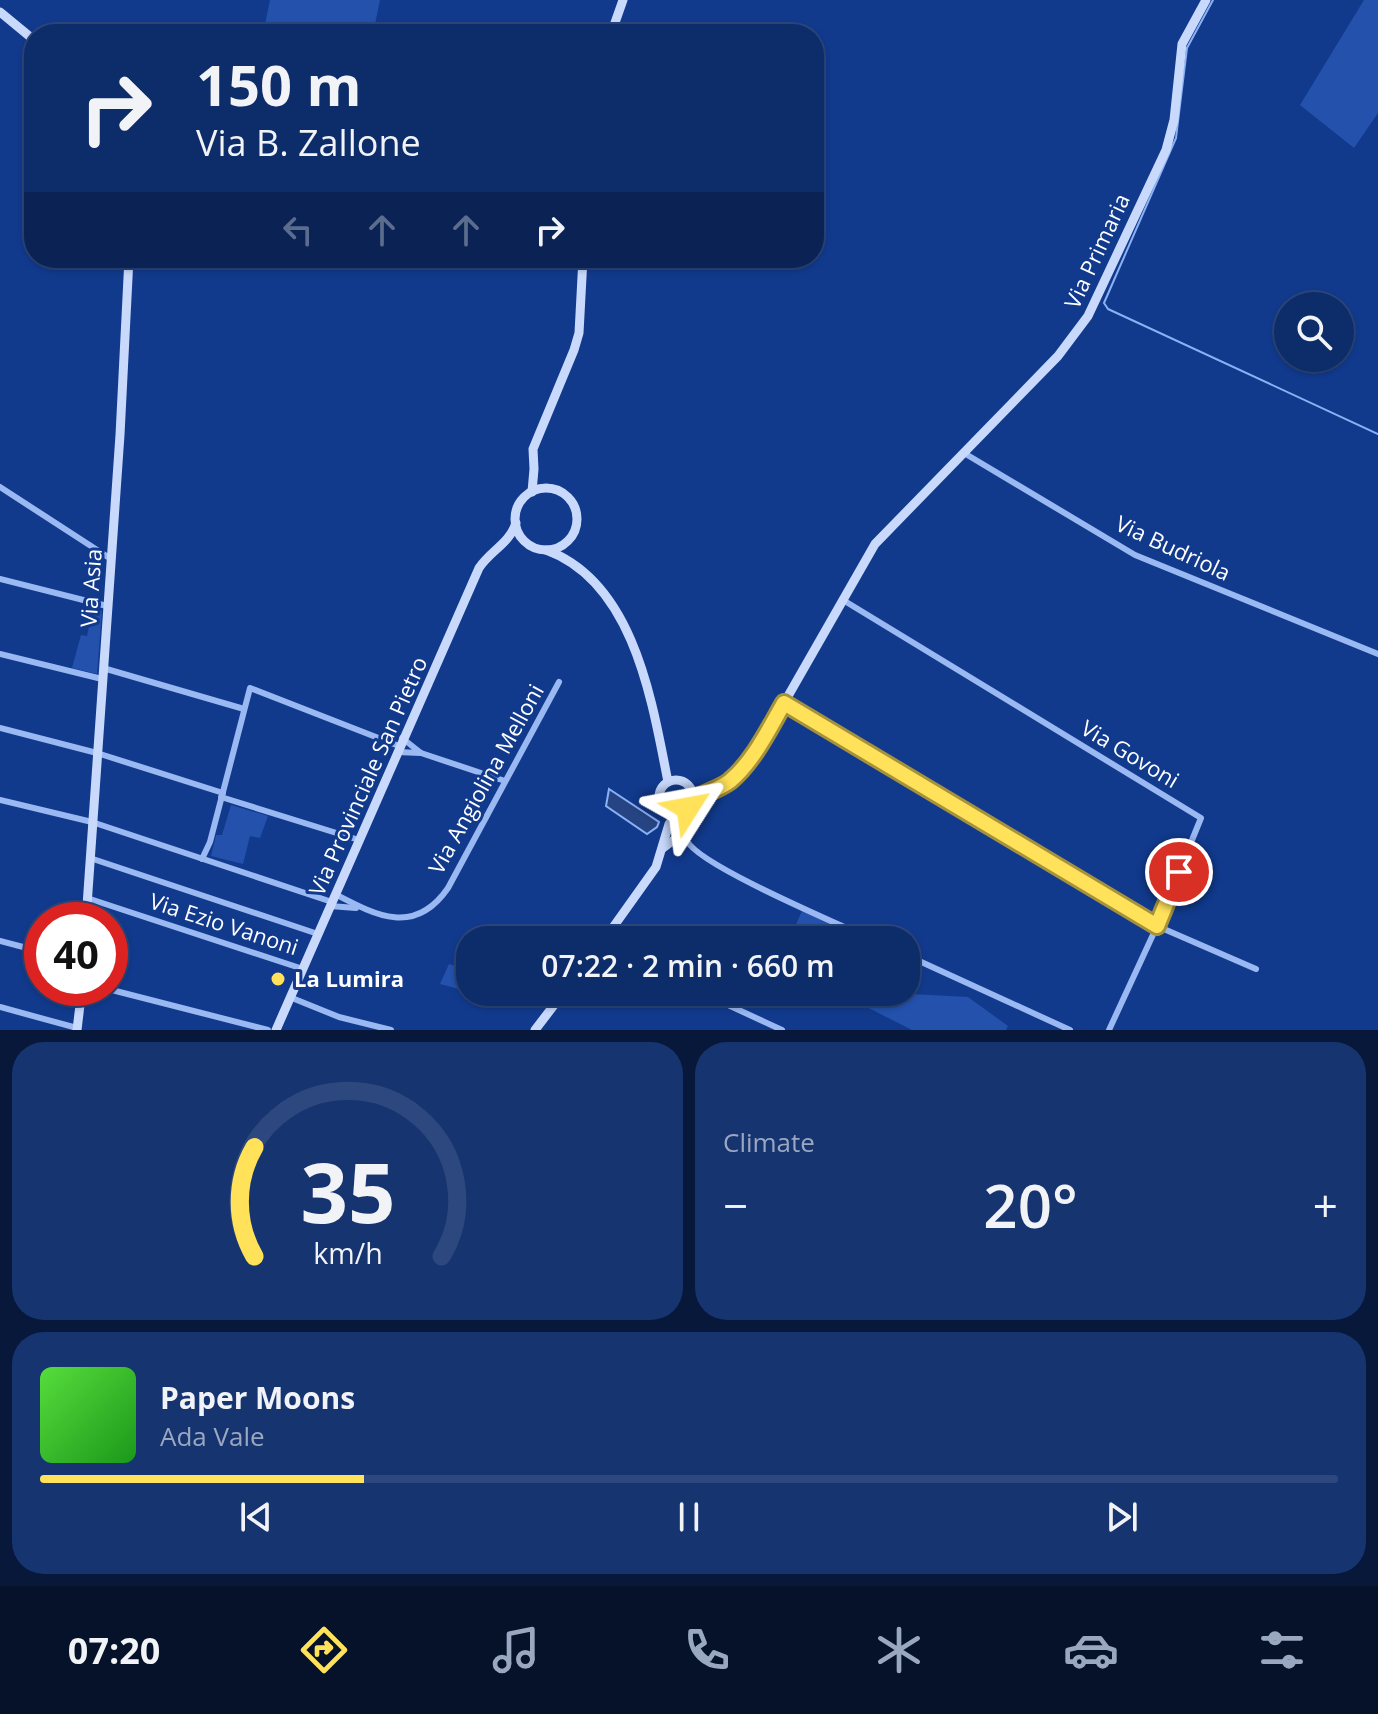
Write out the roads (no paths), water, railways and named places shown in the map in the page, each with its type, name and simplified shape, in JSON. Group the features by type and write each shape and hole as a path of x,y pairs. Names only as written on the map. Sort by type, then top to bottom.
{"street":[{"path":"615,24 623,0"},
{"name":"Via Primaria","path":"692,796 709,792 732,780 739,772 764,738 875,544 1058,356 1088,316 1166,150 1174,120 1182,44 1206,0"},
{"path":"0,12 24,32"},
{"name":"Via Asia","path":"87,902 128,268"},
{"path":"526,543 516,523 518,508 532,492 533,449 579,333 583,268"},
{"name":"Via Budriola","path":"964,453 1135,555 1378,654"},
{"path":"534,469 550,489"},
{"path":"0,487 111,559"},
{"path":"532,492 550,489 566,495 576,510 577,523 569,540 557,549 546,550"},
{"name":"Via Provinciale San Pietro","path":"276,1030 479,568 488,556 504,544 516,523"},
{"path":"569,540 579,566 613,604 633,641 672,781"},
{"path":"504,544 526,543 579,566"},
{"path":"0,579 107,606"},
{"name":"Via Govoni","path":"843,600 1201,818 1157,926 1109,1030"},
{"path":"0,654 102,679"},
{"path":"103,668 244,709"},
{"name":"Via Angiolina Melloni","path":"332,901 391,918 423,913 433,907 448,888 559,682"},
{"path":"202,859 210,842 250,688 421,753 505,781"},
{"path":"784,703 1157,926 1256,969"},
{"path":"0,728 97,753 359,840"},
{"path":"400,745 421,753"},
{"path":"614,926 656,867 669,824 692,796 685,783 672,781"},
{"path":"672,781 659,795 661,804 679,814 685,837 693,849 756,886 843,926"},
{"path":"0,800 92,822 332,901"},
{"path":"663,848 675,839 685,837"},
{"path":"90,858 318,934"},
{"name":"Via Ezio Vanoni","path":"87,898 303,969"},
{"name":"Via Angiolina Melloni","path":"332,901 360,908"},
{"path":"0,941 24,947"},
{"path":"920,961 1070,1030"},
{"path":"128,994 268,1030"},
{"path":"292,998 339,1017 391,1030"},
{"path":"0,1007 76,1029 79,1006"},
{"path":"535,1030 553,1006"},
{"path":"730,1006 782,1030"}],"waterway":[{"path":"1213,0 1187,48 1176,138 1104,303 1108,309 1378,434"}],"place":[{"name":"La Lumira","path":"278,979"}]}
